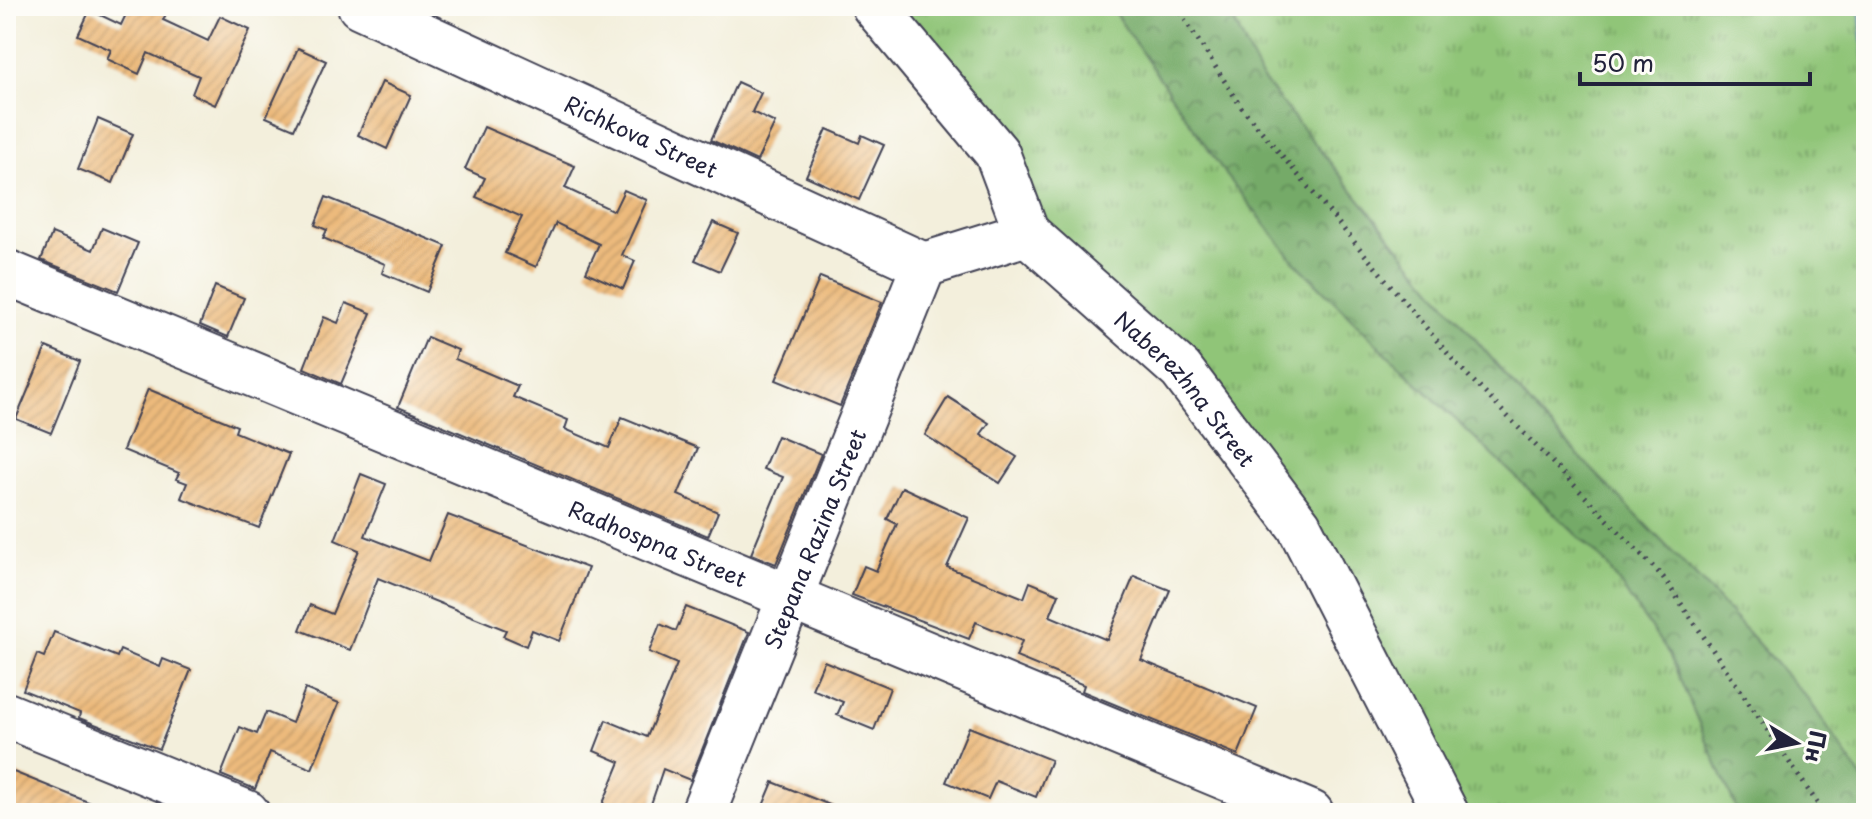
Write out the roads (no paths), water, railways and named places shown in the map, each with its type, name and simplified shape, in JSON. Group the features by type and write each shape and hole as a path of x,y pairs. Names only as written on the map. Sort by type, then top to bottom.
{"street":[{"name":"Richkova Street","path":"360,6 924,265"},
{"name":"Naberezhna Street","path":"874,6 997,153 1027,233 1181,370 1299,526 1446,813"},
{"path":"924,265 1027,233"},
{"name":"Stepana Razina Street","path":"703,813 924,265"},
{"name":"Radhospna Street","path":"6,272 1311,813"},
{"path":"6,715 247,813"}],"water":[{"path":"1859,6 1866,6 1866,82"}]}
